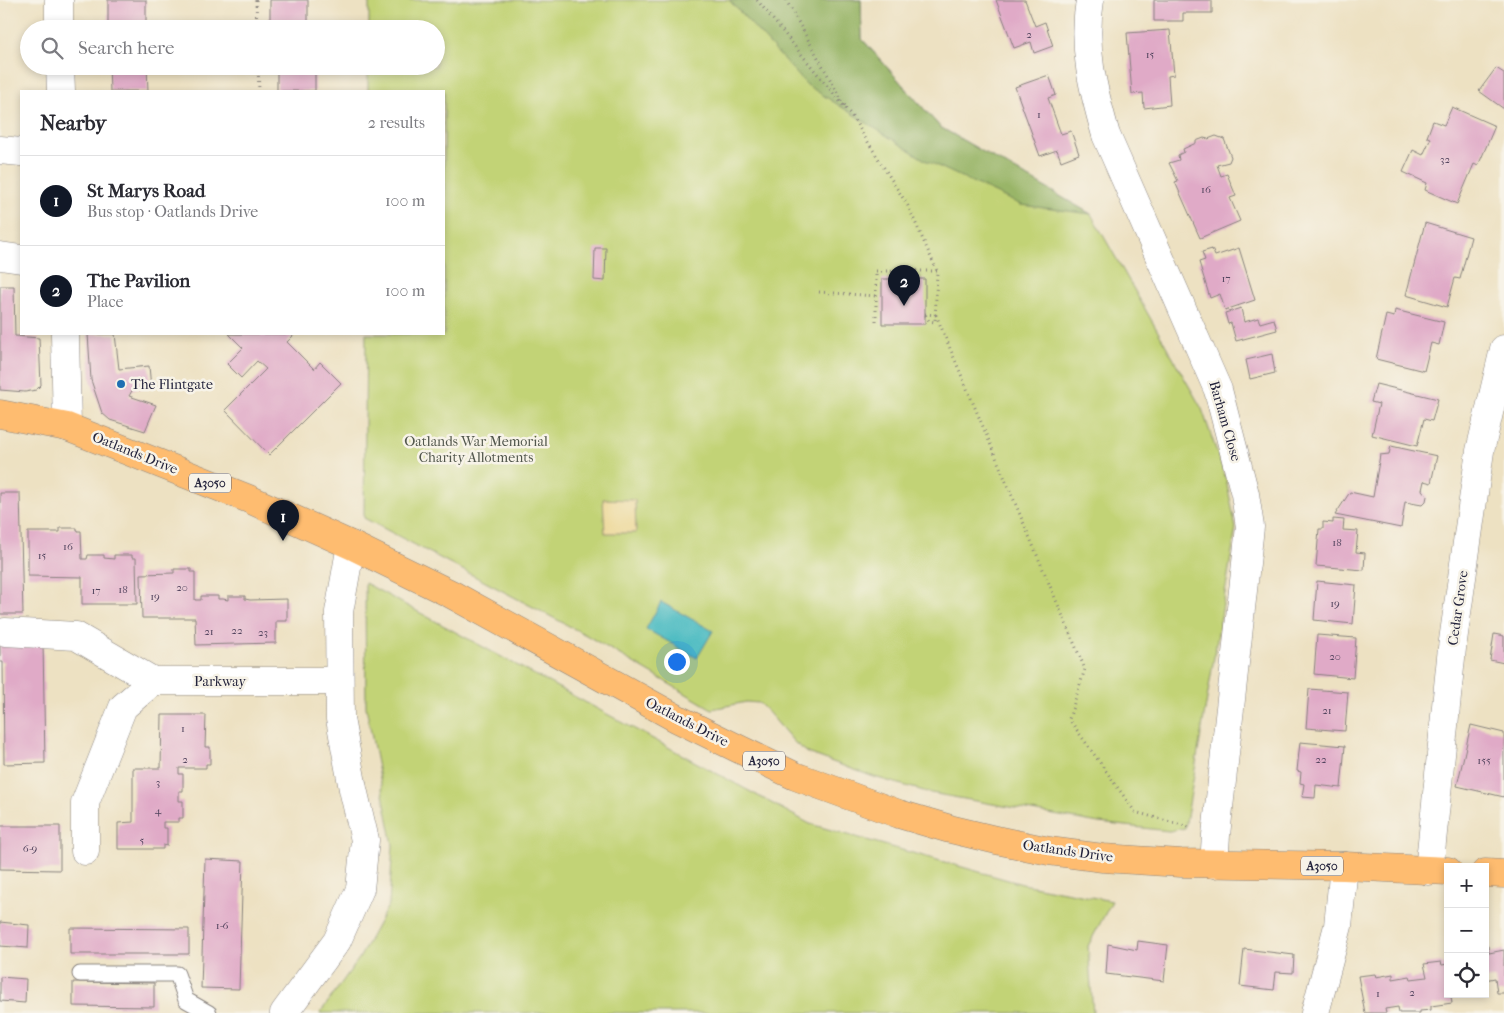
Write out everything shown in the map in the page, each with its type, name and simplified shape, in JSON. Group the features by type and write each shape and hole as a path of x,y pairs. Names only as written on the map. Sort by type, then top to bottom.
{"main road":[{"name":"Oatlands Drive","path":"0,414 67,427 249,499 351,545 450,594 678,719 795,776 950,830 1049,851 1103,858 1214,864 1344,866 1439,871"},
{"path":"1489,873 1504,874"}],"street":[{"path":"59,0 60,20"},
{"name":"Barham Close","path":"1088,3 1087,55 1106,134 1218,390 1246,494 1250,527 1214,864"},
{"path":"60,75 60,90"},
{"path":"0,150 20,152"},
{"path":"0,256 20,259"},
{"path":"65,335 67,427"},
{"name":"Cedar Grove","path":"1439,871 1452,648 1480,451 1504,349"},
{"path":"284,1013 337,941 360,889 365,840 340,719 339,681 339,612 351,545"},
{"path":"6,632 76,636 153,681 124,707 85,804 85,851"},
{"name":"Parkway","path":"153,681 339,681"},
{"path":"1315,1013 1338,926 1344,866"}],"lane":[{"path":"80,974 176,974 186,1000 209,1013"}],"path":[{"path":"256,0 257,20"},
{"path":"758,0 850,115"},
{"path":"786,0 850,115 908,206 937,271 936,314 1084,669 1069,719 1135,812 1216,835"},
{"path":"258,75 259,90"},
{"path":"876,321 876,271 937,271"},
{"path":"819,292 876,296"}],"green space":[{"name":"Oatlands War Memorial Charity Allotments","path":"369,0 861,0 862,39 940,127 1091,214 1202,409 1226,479 1236,528 1185,828 1169,831 1099,823 931,793 874,777 808,753 795,743 759,703 746,702 712,709 586,635 364,518 366,335 445,335 445,90 368,90 368,75 445,75 445,20 369,20"},
{"path":"729,0 861,0 862,39 940,127 1091,214 1021,205 925,160 807,85"},
{"path":"365,583 810,824 1022,884 1112,901 1088,946 1093,1013 320,1013 360,957 389,904 393,845 366,707"}],"sand":[{"path":"603,499 635,500 636,533 605,533"}],"water":[{"path":"661,602 713,631 697,658 646,629"}],"building":[{"path":"108,0 146,0 146,20 108,20"},
{"path":"270,0 308,0 308,20 270,20"},
{"path":"996,0 1025,0 1035,26 1045,22 1053,46 1034,53 1031,42 1014,48"},
{"path":"1154,0 1212,0 1212,13 1183,13 1183,21 1154,21"},
{"path":"1170,30 1174,75 1168,76 1170,105 1144,108 1143,93 1132,94 1127,33"},
{"path":"1496,68 1504,73 1504,109 1479,91"},
{"path":"109,75 147,75 148,90 110,90"},
{"path":"277,75 315,75 315,90 277,90"},
{"path":"1049,75 1056,95 1048,98 1061,134 1071,131 1079,154 1061,161 1057,150 1040,156 1015,87"},
{"path":"1452,107 1495,126 1478,166 1474,164 1457,204 1425,190 1427,183 1403,172 1413,150 1423,155 1431,138 1427,137 1433,121 1444,125"},
{"path":"1216,136 1224,139 1231,157 1229,162 1217,165 1221,176 1227,174 1236,196 1230,198 1240,221 1200,238 1175,182 1178,181 1169,163 1179,160 1178,155 1184,152 1183,149 1196,143 1196,141"},
{"path":"1425,223 1471,237 1460,279 1455,278 1447,307 1406,295"},
{"path":"595,248 606,248 605,281 594,280"},
{"path":"1239,248 1255,300 1225,310 1220,294 1210,298 1199,262 1205,260 1202,252 1212,249 1215,256"},
{"path":"882,279 925,279 925,324 882,324"},
{"path":"0,286 14,286 15,336 39,338 41,385 36,390 25,392 0,390"},
{"path":"1241,308 1244,322 1258,318 1260,323 1274,319 1277,330 1236,341 1231,323 1228,324 1225,313"},
{"path":"1395,310 1444,322 1439,345 1431,343 1424,371 1376,359 1386,315 1394,317"},
{"name":"The Flintgate","path":"88,335 115,335 119,369 149,366 151,388 133,389 129,396 156,405 145,431 110,420 102,413 91,380"},
{"path":"230,335 294,335 287,342 314,369 320,362 341,383 269,455 225,410 266,369 257,361 241,378 227,364 243,348"},
{"path":"1272,354 1275,373 1250,379 1246,360"},
{"path":"1376,384 1438,399 1432,421 1424,419 1417,446 1372,435 1379,404 1371,402"},
{"path":"1391,446 1437,456 1431,483 1424,481 1422,490 1427,496 1426,501 1422,505 1405,502 1401,528 1335,515 1350,492 1373,497 1380,455 1389,454"},
{"path":"0,493 20,493 23,614 0,614"},
{"path":"1333,519 1344,520 1343,530 1358,531 1356,552 1365,553 1364,570 1316,566 1319,529 1323,529 1323,522 1333,523"},
{"path":"60,528 77,528 77,531 81,531 82,559 87,559 88,555 104,555 104,558 114,559 114,555 132,555 132,558 136,558 137,604 82,604 82,577 28,576 28,532 60,532"},
{"path":"174,569 191,569 191,572 195,572 195,600 201,600 201,596 218,596 218,599 228,600 228,596 245,596 245,599 250,600 287,599 287,621 276,621 276,643 196,645 195,618 142,618 141,574 174,573"},
{"path":"1317,581 1356,585 1353,624 1314,620"},
{"path":"1494,634 1504,636 1504,663 1490,660"},
{"path":"1317,635 1356,638 1353,678 1314,674"},
{"path":"0,642 43,642 45,763 4,764 3,662 0,662"},
{"path":"1309,689 1348,692 1345,731 1306,728"},
{"path":"162,715 206,715 205,747 210,747 210,764 206,764 206,768 179,768 179,774 183,774 183,791 179,791 179,801 183,801 183,818 179,818 179,822 163,822 163,828 167,828 167,846 163,845 163,849 118,849 118,823 133,822 133,768 161,768"},
{"path":"1471,725 1504,733 1504,797 1457,786"},
{"path":"1300,742 1345,746 1341,788 1316,785 1315,798 1302,797 1304,784 1300,783 1301,772 1297,771"},
{"path":"0,826 60,826 60,870 0,869"},
{"path":"205,859 243,861 239,989 201,988"},
{"path":"0,922 29,925 28,948 0,946"},
{"path":"70,928 189,929 189,954 70,954"},
{"path":"1138,941 1168,945 1164,981 1106,974 1108,944 1137,950"},
{"path":"1244,949 1294,955 1293,973 1276,972 1274,990 1240,986"},
{"path":"1504,950 1504,993 1497,993 1495,978 1489,979 1489,953"},
{"path":"1441,962 1442,965 1444,965 1444,998 1451,998 1452,1003 1431,1006 1431,1010 1420,1011 1420,1013 1399,1013 1398,1007 1385,1009 1386,1013 1365,1013 1358,976 1375,974 1376,977 1393,974 1393,979 1410,976 1411,979 1427,977 1424,964"},
{"path":"0,977 26,979 25,1003 0,1001"},
{"path":"73,982 154,983 154,1007 73,1006"}],"place":[{"name":"The Pavilion","path":"904,306"},
{"name":"The Flintgate","path":"121,384"},
{"name":"St Marys Road","path":"283,541"}]}
